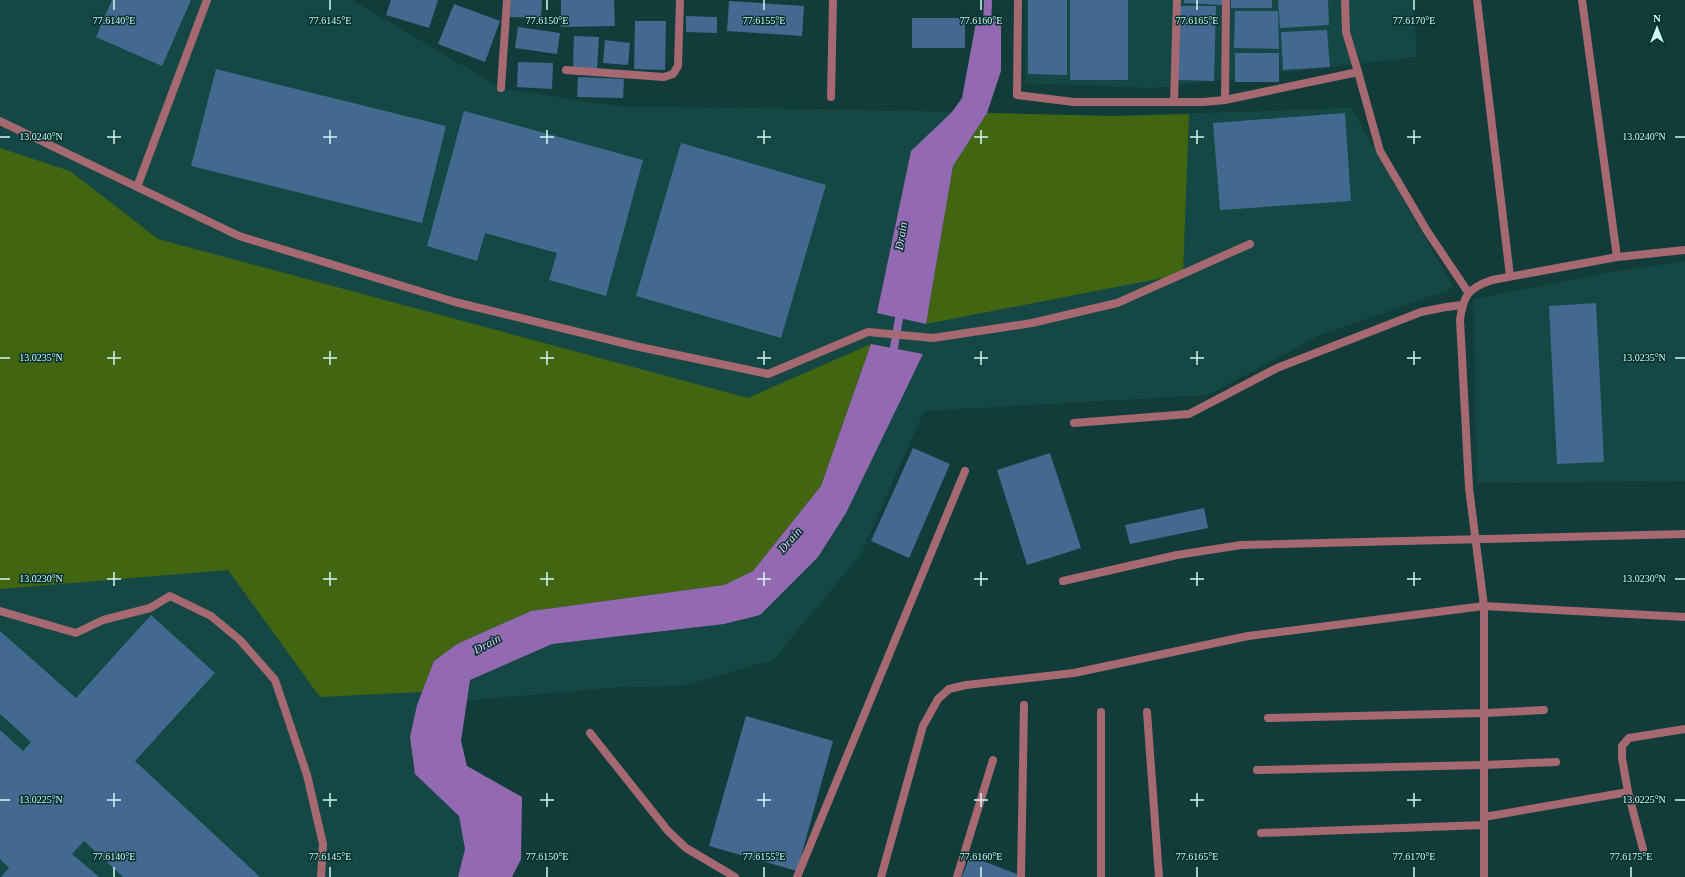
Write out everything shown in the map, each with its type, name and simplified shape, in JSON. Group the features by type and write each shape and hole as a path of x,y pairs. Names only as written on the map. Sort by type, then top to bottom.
{"street":[{"path":"137,187 206,0"},
{"path":"501,88 507,0"},
{"path":"566,70 664,77 673,74 678,66 680,0"},
{"path":"831,98 833,0"},
{"path":"1018,0 1017,95 1074,102 1202,102 1225,100 1358,72"},
{"path":"1174,102 1177,0"},
{"path":"1225,100 1226,0"},
{"path":"1345,0 1346,32 1380,151 1468,292"},
{"path":"1477,0 1510,276"},
{"path":"1582,0 1617,257"},
{"path":"0,121 239,236 455,302 635,346 768,374 868,332 932,338 1032,323 1117,303 1250,244"},
{"path":"1484,877 1484,606 1469,480 1460,320 1462,305 1468,292 1479,284 1510,276 1617,257 1685,250"},
{"path":"1074,423 1189,414 1277,368 1421,312 1462,305"},
{"path":"797,877 965,472"},
{"path":"1063,581 1177,555 1241,545 1685,534"},
{"path":"0,611 76,633 103,620 150,608 170,596 211,616 240,640 274,680 280,694 307,775 323,844 321,877"},
{"path":"882,877 923,726 938,699 949,689 966,684 1074,673 1248,636 1484,606 1685,617"},
{"path":"1021,877 1024,705"},
{"path":"1268,718 1485,713 1544,710"},
{"path":"1101,712 1101,877"},
{"path":"1148,712 1160,877"},
{"path":"1643,849 1628,792 1622,758 1622,746 1629,738 1685,728"},
{"path":"590,733 668,831 686,848 735,877"},
{"path":"958,877 993,760"},
{"path":"1257,770 1556,762"},
{"path":"1262,833 1484,821 1628,792"}],"shaded area":[{"path":"0,0 352,0 501,88 615,106 1114,116 1351,108 1454,288 1318,336 1208,395 924,411 861,554 773,660 682,686 620,687 417,705 415,774 459,816 465,849 458,877 0,877"},
{"path":"1026,0 1413,0 1417,57 1152,88 1025,83"},
{"path":"1685,261 1685,481 1477,483 1473,299 1618,271"}],"green space":[{"path":"987,113 1114,116 1189,114 1183,274 926,324 953,166"},
{"path":"0,148 70,171 158,239 748,398 871,344 821,486 753,571 724,585 531,611 457,644 434,661 422,692 320,697 228,570 0,589"}],"water":[{"path":"977,17 1001,18 1001,71 987,113 953,166 926,324 877,313 911,151 952,112 962,98"},
{"path":"871,344 923,354 846,513 818,557 760,615 724,624 552,644 470,680 461,741 467,766 522,797 521,859 512,877 458,877 465,849 459,816 415,774 410,737 417,705 434,661 457,644 531,611 724,585 753,571 821,486"}],"building":[{"path":"112,0 191,0 162,66 96,37"},
{"path":"391,0 438,0 429,28 386,15"},
{"path":"511,0 542,0 541,18 510,17"},
{"path":"561,0 614,0 615,26 561,27"},
{"path":"1028,0 1067,0 1067,75 1028,74"},
{"path":"1070,0 1128,0 1128,80 1070,80"},
{"path":"1184,0 1223,0 1223,5 1184,3"},
{"path":"1231,0 1272,0 1272,8 1231,8"},
{"path":"1278,0 1328,0 1329,25 1280,28"},
{"path":"729,1 804,6 802,36 727,31"},
{"path":"454,4 500,21 485,62 438,44"},
{"path":"1180,6 1216,6 1214,81 1178,80"},
{"path":"1235,11 1278,11 1279,49 1234,48"},
{"path":"686,16 717,17 717,33 686,32"},
{"path":"912,18 965,18 965,48 912,48"},
{"path":"635,21 666,21 665,70 634,69"},
{"path":"518,27 560,33 557,54 515,48"},
{"path":"1327,30 1330,67 1283,70 1281,32"},
{"path":"574,36 599,37 597,69 573,67"},
{"path":"605,40 630,43 628,65 603,63"},
{"path":"1235,53 1279,53 1279,82 1235,82"},
{"path":"518,62 553,63 552,89 517,87"},
{"path":"216,69 446,126 422,223 191,166"},
{"path":"578,77 624,79 623,98 577,97"},
{"path":"464,111 643,160 606,296 549,280 557,253 485,233 477,261 427,246"},
{"path":"1345,113 1351,201 1220,210 1213,123"},
{"path":"681,143 826,185 781,338 636,296"},
{"path":"1596,303 1604,462 1557,464 1549,306"},
{"path":"913,448 950,464 909,558 871,541"},
{"path":"1050,453 1081,548 1027,565 997,470"},
{"path":"1204,508 1208,528 1130,544 1125,525"},
{"path":"151,615 215,673 135,761 260,877 123,877 84,841 72,854 99,877 1,877 9,868 0,859 0,730 23,751 31,742 0,714 0,631 76,698"},
{"path":"746,716 833,741 797,871 709,846"},
{"path":"970,856 1019,875 1018,877 962,877"}],"waterway":[{"name":"Drain","path":"987,29 988,0"},
{"name":"Drain","path":"892,359 901,307"}]}
